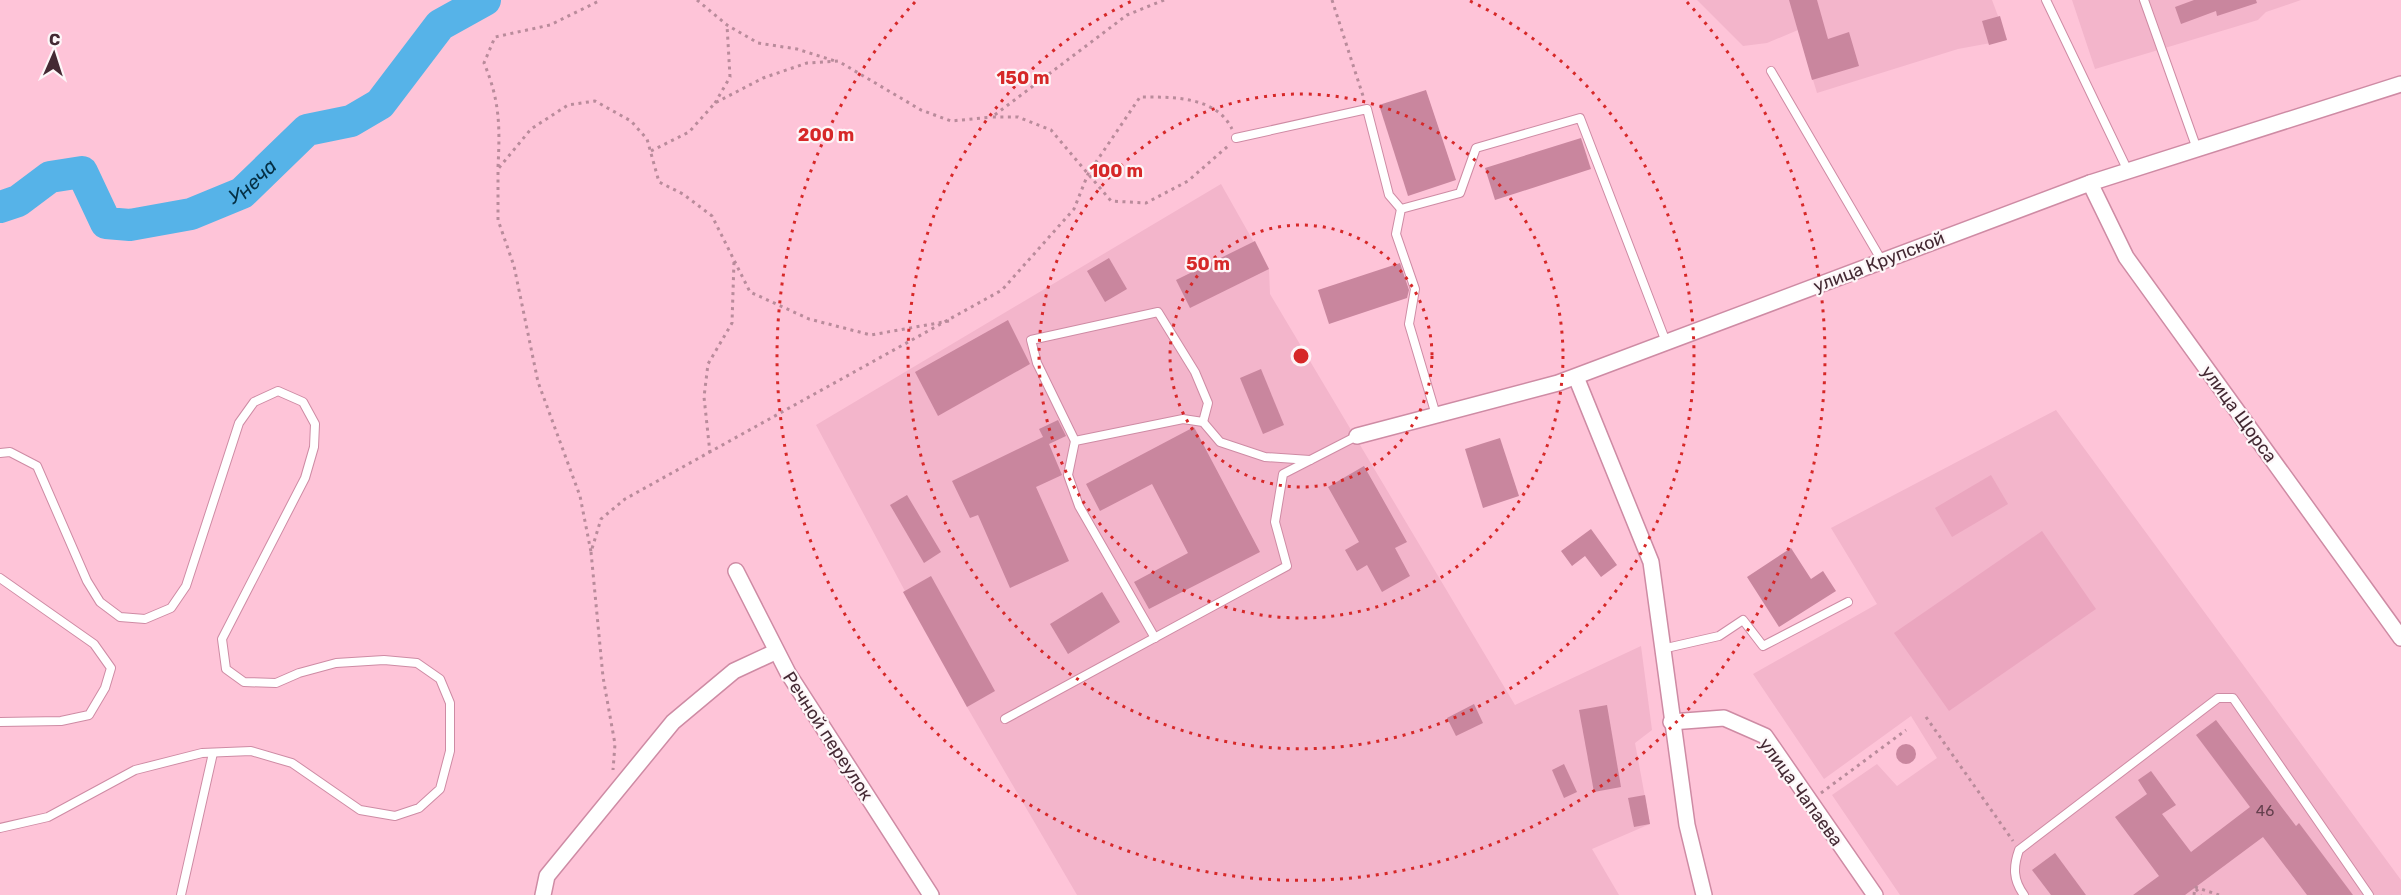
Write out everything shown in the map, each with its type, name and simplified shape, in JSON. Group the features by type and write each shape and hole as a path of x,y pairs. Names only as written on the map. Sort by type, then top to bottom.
{"street":[{"name":"улица Крупской","path":"1357,436 1576,376 2090,183 2401,84"},
{"name":"улица Щорса","path":"2090,183 2126,257 2401,638"},
{"path":"1576,376 1651,562 1671,722 1687,825 1704,895"},
{"name":"Речной переулок","path":"736,571 775,652 931,895"},
{"path":"543,895 547,876 673,722 734,671 775,652"},
{"name":"улица Чапаева","path":"1671,722 1724,718 1765,736 1875,895"}],"lane":[{"path":"2046,0 2128,171"},
{"path":"2144,0 2197,149"},
{"path":"1771,71 1882,261"},
{"path":"1236,138 1367,109 1389,195 1401,209"},
{"path":"1401,209 1460,193 1476,148 1580,118 1666,342"},
{"path":"1401,209 1396,234 1415,289 1409,324 1436,415"},
{"path":"1155,638 1079,506 1068,475 1075,441 1036,363 1031,340 1158,312 1194,372 1208,403 1203,422"},
{"path":"0,453 10,452 37,466 87,581 100,602 120,618 145,619 171,609 186,586 239,423 254,402 278,391 303,402 315,423 314,447 305,478 222,639 226,669 244,682 276,683 299,673 336,663 384,660 417,663 440,679 450,703 450,751 440,789 419,808 395,816 360,810 292,763 251,751 213,753 135,770 48,817 0,828"},
{"path":"1075,441 1183,419 1203,422 1220,442 1265,457 1310,460"},
{"path":"1005,719 1287,566 1275,522 1283,474 1357,436"},
{"path":"0,578 94,644 111,668 105,688 89,715 61,721 0,722"},
{"path":"1662,650 1719,636 1743,620 1763,646 1848,602"},
{"path":"2024,895 2016,884 2015,863 2019,850 2218,698 2232,698 2369,895"},
{"path":"181,895 213,753"}],"path":[{"path":"601,0 550,25 495,36 484,63 495,89 500,121 498,220 514,266 538,382 580,496 591,552 603,677 615,744 611,798"},
{"path":"591,552 602,519 625,499 1002,290 1074,209 1088,174 1140,97 1186,98 1225,116 1236,138 1188,181 1146,203 1112,201 1088,174 1051,130 1018,117 951,121 921,110 838,62 796,49 758,43 727,25 697,0"},
{"path":"992,117 1127,15 1164,0"},
{"path":"1332,0 1367,109"},
{"path":"651,152 689,132 715,103 730,77 727,25"},
{"path":"715,103 763,78 785,70 807,63 838,62"},
{"path":"498,169 531,129 568,105 595,101 631,121 647,139 659,182 682,194 712,216 750,292 810,319 870,335 949,321"},
{"path":"710,453 704,397 708,364 732,323 734,259"},
{"path":"1926,717 2019,850"},
{"path":"1810,801 1906,730"},
{"path":"2193,895 2195,888"},
{"path":"2195,888 2200,895"},
{"path":"2195,888 2219,895"}],"shaded area":[{"path":"1697,0 1992,0 2007,40 1958,49 1817,93 1798,30 1767,43 1743,46"},
{"path":"2072,0 2301,0 2266,12 2258,20 2095,69"},
{"path":"1221,184 1269,269 1270,294 1515,705 1641,646 1652,730 1635,743 1650,824 1592,849 1619,895 1077,895 967,707 816,425"},
{"path":"2056,410 2401,880 2401,895 1900,895 1832,795 1877,764 1897,786 1937,758 1911,716 1824,779 1753,674 1877,604 1831,528"},
{"path":"1991,475 2008,504 1952,537 1935,508"},
{"path":"2042,531 2096,609 1949,711 1894,633"}],"building":[{"path":"1789,0 1817,0 1828,39 1849,32 1859,66 1812,80"},
{"path":"2194,0 2256,0 2257,3 2217,16 2216,11 2181,24 2175,7"},
{"path":"2000,16 2007,40 1989,45 1982,21"},
{"path":"1426,90 1456,180 1408,196 1379,105"},
{"path":"1581,138 1591,169 1495,200 1485,168"},
{"path":"1255,241 1269,269 1190,308 1176,280"},
{"path":"1109,258 1127,289 1105,302 1087,271"},
{"path":"1400,263 1409,290 1407,298 1329,324 1318,290"},
{"path":"1008,320 1030,364 938,416 915,372"},
{"path":"1261,369 1284,425 1263,434 1240,378"},
{"path":"1058,420 1066,436 1049,444 1062,475 1036,487 1069,561 1010,588 978,515 970,518 952,481 1043,437 1039,429"},
{"path":"1194,427 1260,552 1149,609 1134,582 1188,553 1152,484 1100,511 1086,484"},
{"path":"1500,438 1519,496 1483,508 1465,449"},
{"path":"1364,466 1407,542 1395,548 1410,576 1382,592 1367,565 1357,571 1345,550 1359,542 1328,487"},
{"path":"907,495 941,552 924,563 890,505"},
{"path":"1591,529 1617,565 1601,577 1585,556 1572,566 1561,551"},
{"path":"1791,548 1811,579 1823,571 1836,591 1779,627 1747,577"},
{"path":"931,576 995,691 967,707 903,592"},
{"path":"1102,592 1120,622 1068,654 1050,624"},
{"path":"1474,704 1483,723 1456,736 1447,718"},
{"path":"1607,705 1621,787 1594,792 1579,710"},
{"path":"2216,720 2296,826 2299,823 2353,895 2307,895 2263,837 2185,895 2133,895 2159,876 2115,817 2147,794 2138,780 2151,771 2176,805 2162,814 2191,852 2250,807 2196,735"},
{"path":"1906,744 1913,747 1916,754 1913,761 1906,764 1899,761 1896,754 1899,747"},
{"path":"1564,764 1577,792 1564,798 1552,770"},
{"path":"1645,795 1650,824 1634,827 1628,798"},
{"path":"2055,853 2086,895 2051,895 2032,870"}],"waterway":[{"name":"Унеча","path":"0,207 18,201 50,177 82,172 106,223 130,225 191,214 242,193 307,130 351,121 380,104 440,25 485,0"}]}
